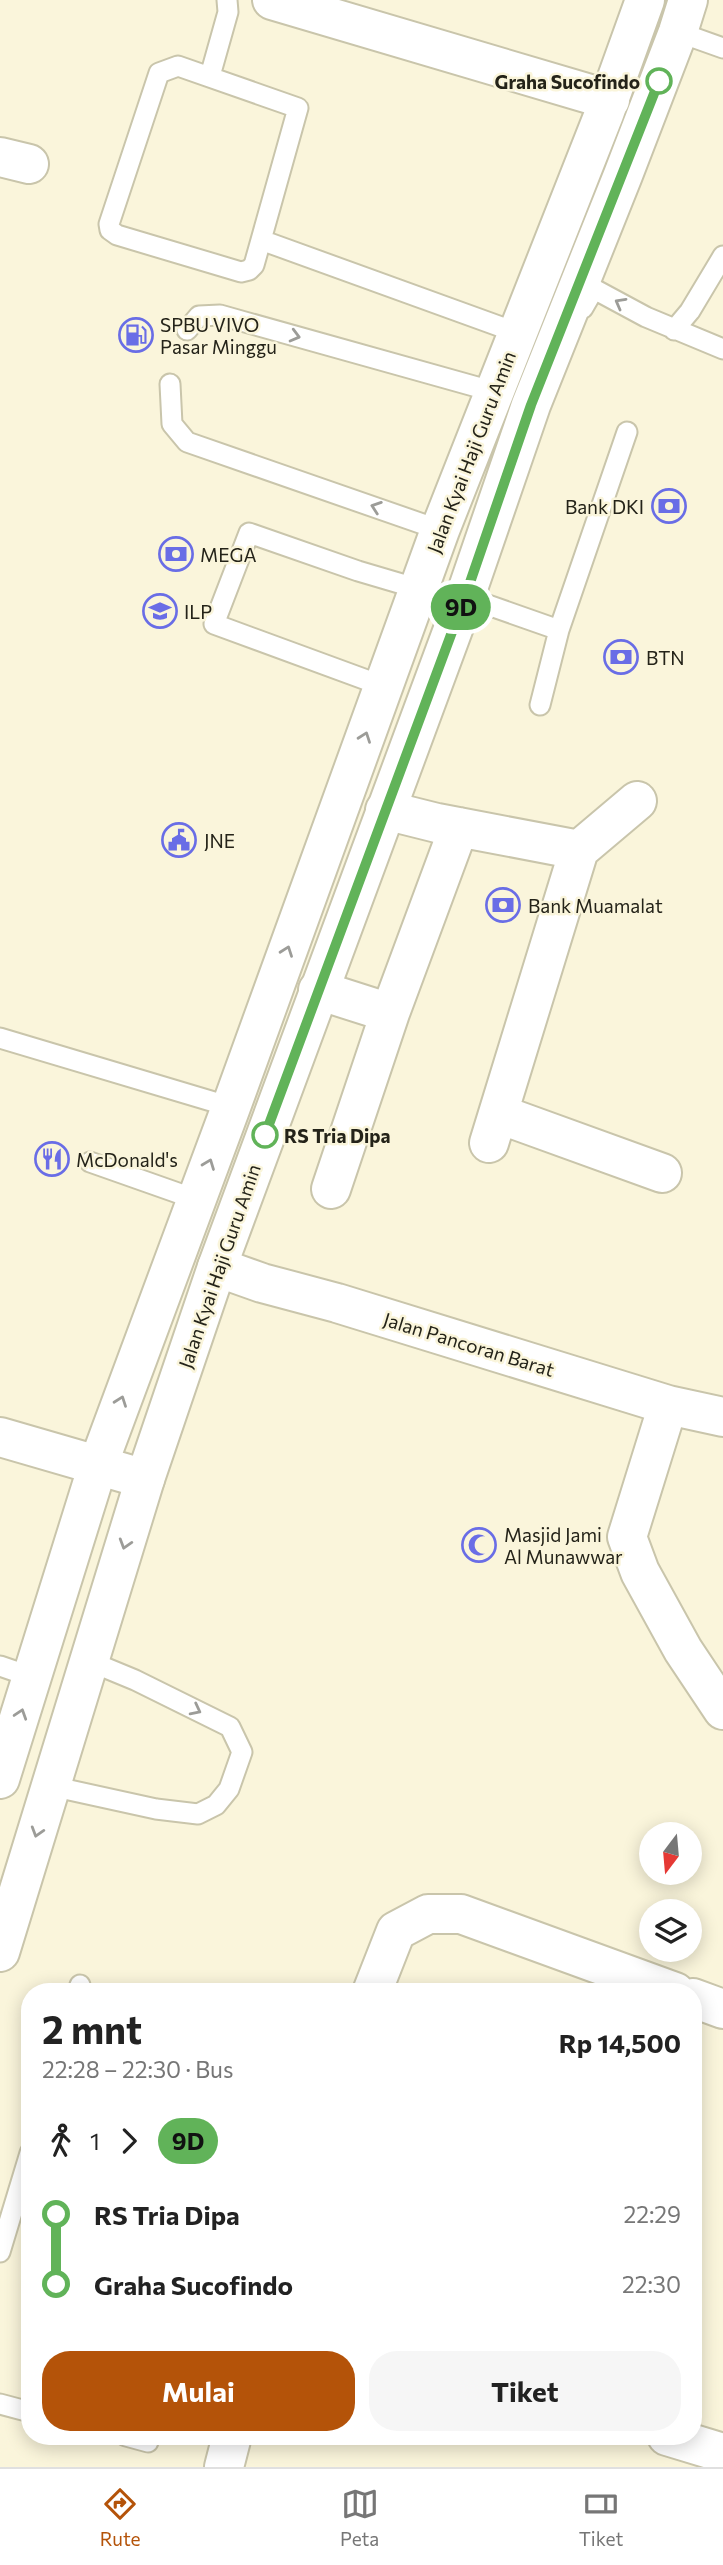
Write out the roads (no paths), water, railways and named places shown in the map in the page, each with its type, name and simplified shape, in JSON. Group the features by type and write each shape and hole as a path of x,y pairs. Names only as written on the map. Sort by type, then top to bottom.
{"main road":[{"path":"272,0 610,100"},
{"name":"Jalan Kyai Haji Guru Amin","path":"0,1779 16,1671 98,1465 440,530 610,100 645,0"},
{"name":"Jalan Kyai Haji Guru Amin","path":"0,1952 61,1788 97,1665 145,1479 239,1275 355,1002 393,812 470,599 531,405 699,30"},
{"path":"343,798 448,825 579,850"},
{"path":"637,801 579,850 494,1128 662,1173"},
{"path":"331,1189 355,1002 448,825"},
{"name":"Jalan Pancoran Barat","path":"239,1275 668,1405 723,1417"},
{"path":"668,1405 627,1537 640,1572 682,1650 723,1710"},
{"path":"0,1437 145,1479"},
{"path":"376,1983 396,1931 428,1914 461,1914 650,1983"},
{"path":"702,2001 723,2009"},
{"path":"224,2467 230,2445"},
{"path":"687,2445 712,2456"}],"lane":[{"path":"210,76 228,12 227,0"},
{"path":"178,66 210,76 298,108 253,268 241,272 117,235 110,230 109,224 159,73 178,66"},
{"path":"261,240 518,333"},
{"path":"674,330 690,311 723,256"},
{"path":"531,405 594,289 646,317 723,349"},
{"path":"187,330 199,316 220,316 495,392"},
{"path":"170,384 172,424 187,442 440,530"},
{"path":"540,705 559,630 627,432"},
{"path":"383,686 214,624 249,533 419,589"},
{"path":"470,599 559,630"},
{"path":"0,1038 231,1107"},
{"path":"90,1162 195,1199"},
{"path":"61,1788 98,1798 198,1814 216,1805 229,1789 242,1752 230,1727 135,1680 97,1665"},
{"path":"0,2252 21,2183"},
{"path":"0,2404 21,2410"}],"place":[{"name":"Graha Sucofindo","path":"659,81"},
{"name":"SPBU VIVO Pasar Minggu","path":"136,335"},
{"name":"Bank DKI","path":"669,506"},
{"name":"MEGA","path":"176,554"},
{"name":"ILP","path":"160,611"},
{"name":"BTN","path":"621,657"},
{"name":"JNE","path":"179,840"},
{"name":"Bank Muamalat","path":"503,905"},
{"name":"RS Tria Dipa","path":"265,1135"},
{"name":"McDonald's","path":"52,1159"},
{"name":"Masjid Jami Al Munawwar","path":"479,1545"}]}
